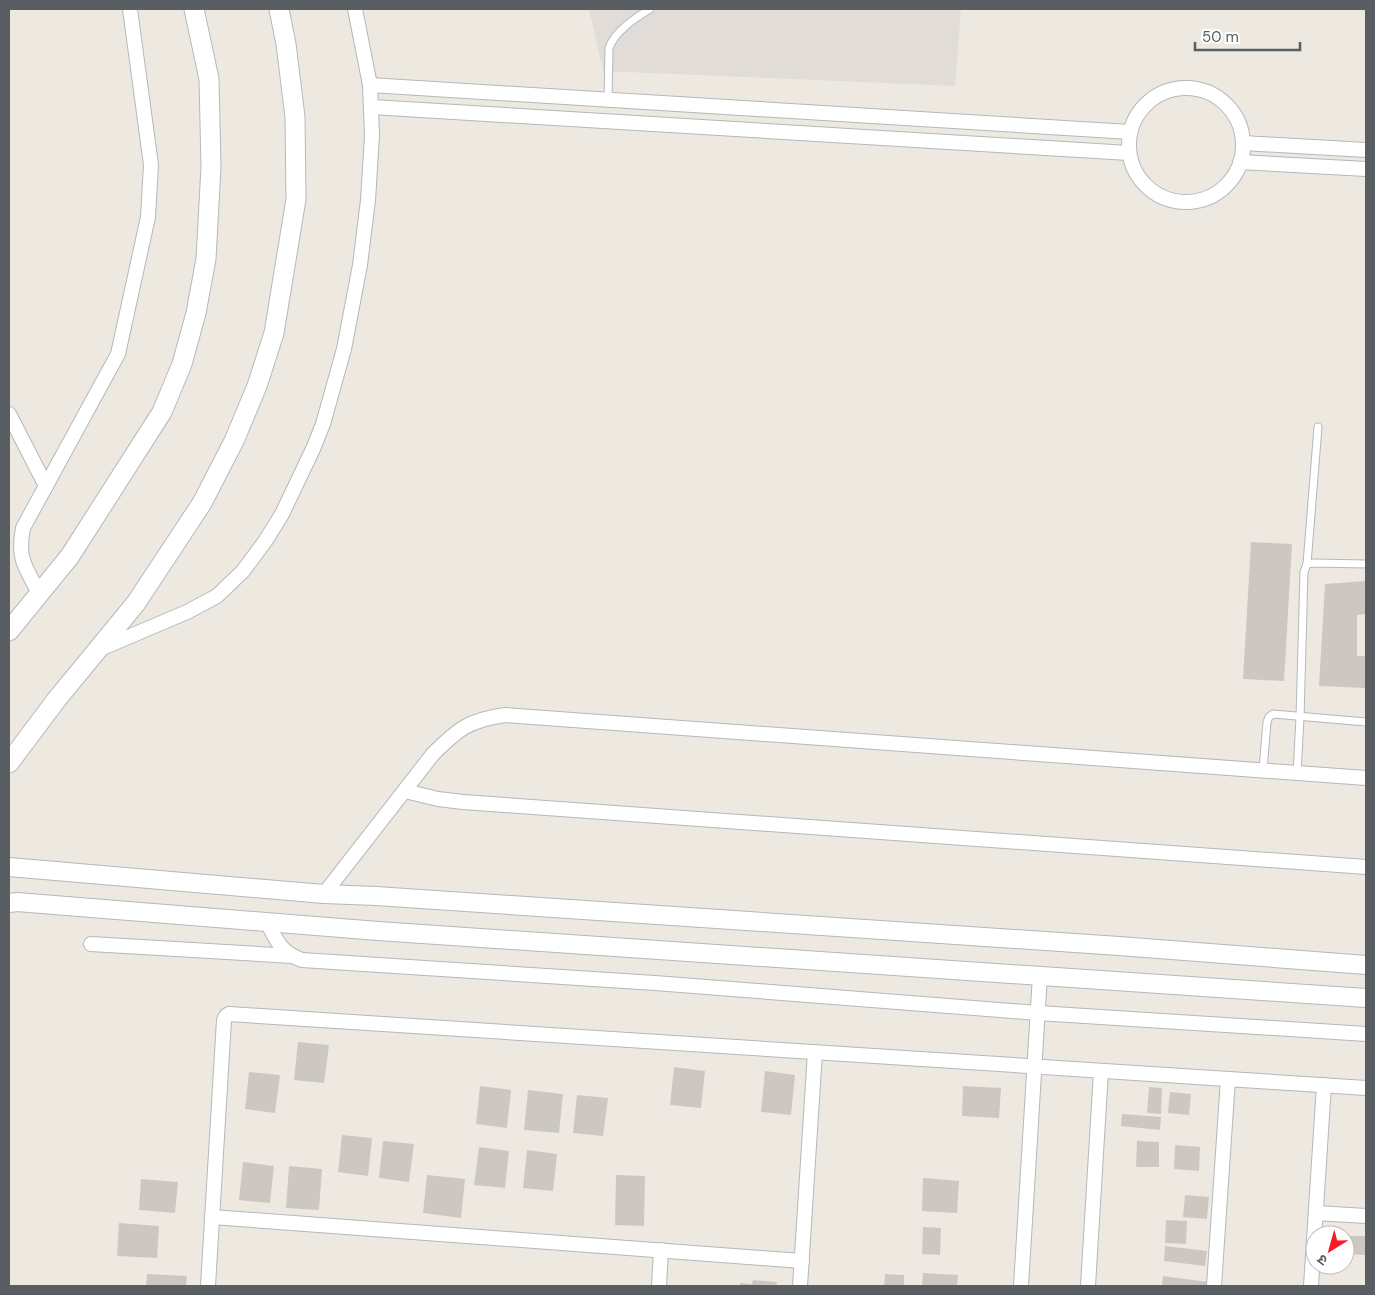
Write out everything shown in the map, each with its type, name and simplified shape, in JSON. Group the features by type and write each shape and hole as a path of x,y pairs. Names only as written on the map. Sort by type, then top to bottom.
{"main road":[{"path":"9,631 70,556 162,412 182,364 196,313 206,259 211,167 208,80 194,9"},
{"path":"9,763 57,699 136,603 202,503 234,441 257,386 274,333 296,199 295,116 286,44 279,9"}],"street":[{"path":"39,593 23,561 20,545 23,528 118,354 148,217 151,165 130,9"},
{"path":"97,650 187,612 217,596 243,571 266,540 282,514 313,449 323,424 344,349 360,265 368,200 372,107 370,85 355,9"},
{"path":"370,85 1130,132"},
{"path":"1182,88 1200,90 1216,97 1230,109 1239,125 1243,143 1240,162 1231,179 1218,192 1200,200 1181,202 1163,197 1146,187 1135,172 1129,153 1130,132 1136,116 1148,102 1164,92 1182,88"},
{"path":"372,107 1129,153"},
{"path":"1243,143 1366,150"},
{"path":"1240,162 1366,169"},
{"path":"9,414 46,486"},
{"path":"324,894 433,754 452,736 470,723 485,718 505,715 1366,778"},
{"path":"405,791 438,799 464,802 1366,867"},
{"path":"9,867 324,894 1099,945 1366,965"},
{"path":"9,903 17,902 267,922 1366,998"},
{"path":"267,922 278,944 292,956"},
{"path":"91,944 292,956 302,960 675,985 1038,1013 1366,1034"},
{"path":"1021,1286 1040,976"},
{"path":"208,1286 224,1020 229,1014 1366,1088"},
{"path":"800,1286 814,1052"},
{"path":"1088,1286 1102,1071"},
{"path":"1214,1286 1228,1079"},
{"path":"1311,1286 1324,1086"},
{"path":"1316,1213 1366,1216"},
{"path":"212,1216 802,1261"},
{"path":"659,1286 661,1250"}],"lane":[{"path":"608,100 609,48 611,42 635,18 650,9"},
{"path":"1297,773 1304,572 1307,564 1318,427"},
{"path":"1307,564 1314,562 1366,564"},
{"path":"1263,770 1267,722 1273,714 1300,718 1366,722"}],"shaded area":[{"path":"589,9 961,9 955,86 603,71"}],"building":[{"path":"1251,542 1292,544 1284,681 1243,679"},
{"path":"1366,581 1366,614 1357,615 1357,656 1366,656 1366,688 1319,686 1325,584"},
{"path":"298,1042 329,1045 324,1083 294,1080"},
{"path":"674,1067 705,1071 701,1108 670,1105"},
{"path":"765,1071 795,1075 791,1115 761,1112"},
{"path":"249,1072 280,1075 275,1113 245,1109"},
{"path":"480,1086 511,1090 507,1128 476,1124"},
{"path":"963,1086 1001,1088 999,1118 962,1116"},
{"path":"1149,1087 1162,1088 1161,1114 1147,1113"},
{"path":"528,1090 563,1094 559,1133 524,1130"},
{"path":"1170,1092 1191,1094 1189,1115 1168,1113"},
{"path":"577,1095 608,1098 603,1136 573,1133"},
{"path":"1122,1114 1161,1117 1160,1130 1121,1126"},
{"path":"342,1135 372,1138 368,1176 338,1172"},
{"path":"383,1141 414,1144 409,1182 379,1178"},
{"path":"1137,1141 1159,1142 1159,1167 1136,1167"},
{"path":"1175,1145 1200,1147 1199,1171 1174,1169"},
{"path":"479,1147 509,1151 505,1188 474,1185"},
{"path":"527,1150 557,1154 553,1191 523,1188"},
{"path":"243,1162 274,1166 270,1203 239,1200"},
{"path":"289,1166 322,1169 319,1210 286,1208"},
{"path":"427,1175 465,1179 461,1218 423,1213"},
{"path":"616,1175 645,1176 644,1226 615,1225"},
{"path":"923,1178 959,1181 957,1213 922,1211"},
{"path":"141,1179 178,1182 175,1213 139,1210"},
{"path":"1185,1195 1209,1197 1207,1219 1183,1217"},
{"path":"1166,1220 1187,1221 1186,1244 1165,1243"},
{"path":"119,1223 159,1226 157,1258 117,1256"},
{"path":"923,1227 941,1228 940,1255 922,1254"},
{"path":"1355,1236 1366,1236 1366,1255 1355,1254"},
{"path":"1165,1246 1207,1251 1205,1266 1164,1261"},
{"path":"923,1273 958,1275 957,1286 922,1286"},
{"path":"147,1274 187,1276 186,1286 146,1286"},
{"path":"885,1274 904,1275 904,1286 884,1286"},
{"path":"1163,1276 1208,1282 1207,1286 1162,1286"},
{"path":"753,1280 777,1282 776,1286 740,1286 740,1283 752,1284"}]}
